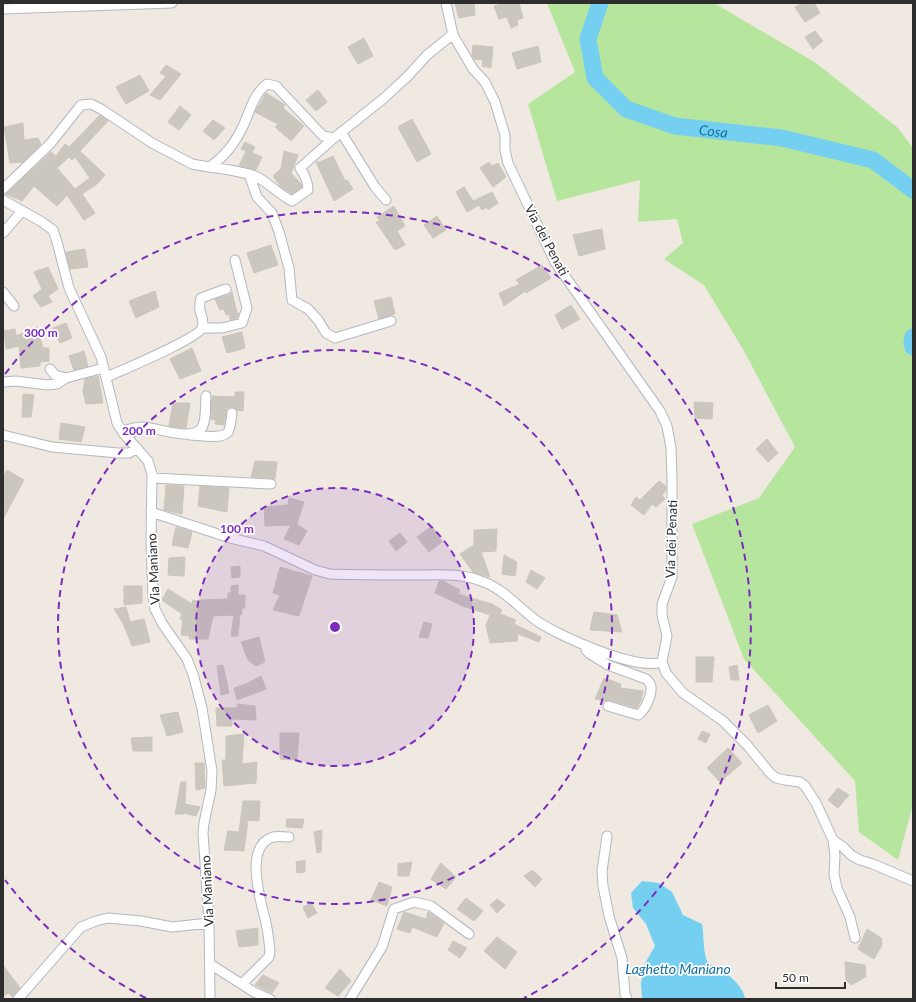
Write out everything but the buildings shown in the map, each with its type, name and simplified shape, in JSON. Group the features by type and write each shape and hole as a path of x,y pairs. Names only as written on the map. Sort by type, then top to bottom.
{"street":[{"path":"3,9 172,3"},
{"name":"Via dei Penati","path":"446,3 453,34 473,69 485,82 495,102 505,135 505,150 508,163 555,262 656,404 667,426 671,448 672,477 672,577 662,604 662,615 667,636 662,662"},
{"path":"3,189 50,144 81,105 91,104 152,143 192,164 257,176 292,201 308,190 308,183 300,168 334,138 383,99 408,76 426,56 453,34"},
{"path":"209,167 219,161 232,146 260,89 267,84 276,86 323,136 334,138"},
{"path":"342,132 375,188 386,200"},
{"path":"249,174 257,197 272,213 279,232 289,268 292,300 308,309 318,320 326,334 335,338 391,321"},
{"name":"Via Maniano","path":"3,200 42,222 53,230 69,288 102,357 118,423 148,460 152,474 151,543 153,596 155,609 162,623 187,659 193,674 202,708 212,771 211,790 203,832 209,923 210,999"},
{"path":"3,233 22,211"},
{"path":"202,328 222,328 242,323 245,317 247,308 235,260"},
{"path":"50,369 55,375 66,378 106,372 159,354 197,334 202,328 203,321 199,310 201,298 226,289"},
{"path":"3,292 14,306"},
{"path":"3,382 16,381 47,385 57,384 66,378"},
{"path":"187,435 196,433 201,429 204,422 206,396"},
{"path":"123,431 143,427 187,435 221,437 228,433 232,413"},
{"path":"3,435 52,447 129,453 137,448"},
{"path":"152,478 271,484"},
{"path":"151,512 230,538 264,546 308,567 330,574 460,576 482,581 500,591 537,621 586,646 627,660 651,664 662,662 666,673 683,693 723,721 747,745 770,773 776,778 800,782 805,786 816,803 833,840 835,856 834,874 837,888 850,917 855,938"},
{"path":"586,646 586,650 599,660 608,665 646,679 651,687 646,707 638,715 608,706"},
{"path":"607,836 602,871 603,886 609,916 622,958 625,994 627,999"},
{"path":"242,984 269,956 270,950 257,881 257,856 259,848 273,837 289,837"},
{"path":"833,840 851,855 860,860 913,881"},
{"path":"350,999 382,948 394,909 414,902 431,906 469,934"},
{"path":"18,999 81,927 96,921 108,918 141,921 172,927 209,923"},
{"path":"210,964 254,992 270,999"}],"green space":[{"path":"547,3 714,3 816,63 898,128 913,148 913,804 898,860 859,832 855,781 744,659 692,524 759,498 795,447 744,351 704,285 664,259 683,243 677,219 638,222 640,180 557,201 528,104 575,72"}],"water":[{"name":"Laghetto Maniano","path":"642,881 659,883 672,892 683,915 702,924 706,959 739,985 745,999 642,998 641,984 643,967 655,946 646,924 633,908 631,893"}],"waterway":[{"name":"Cosa","path":"600,3 588,39 595,78 626,109 675,126 782,138 873,160 913,190"},
{"name":"Cosa","path":"913,337 913,347"}]}
